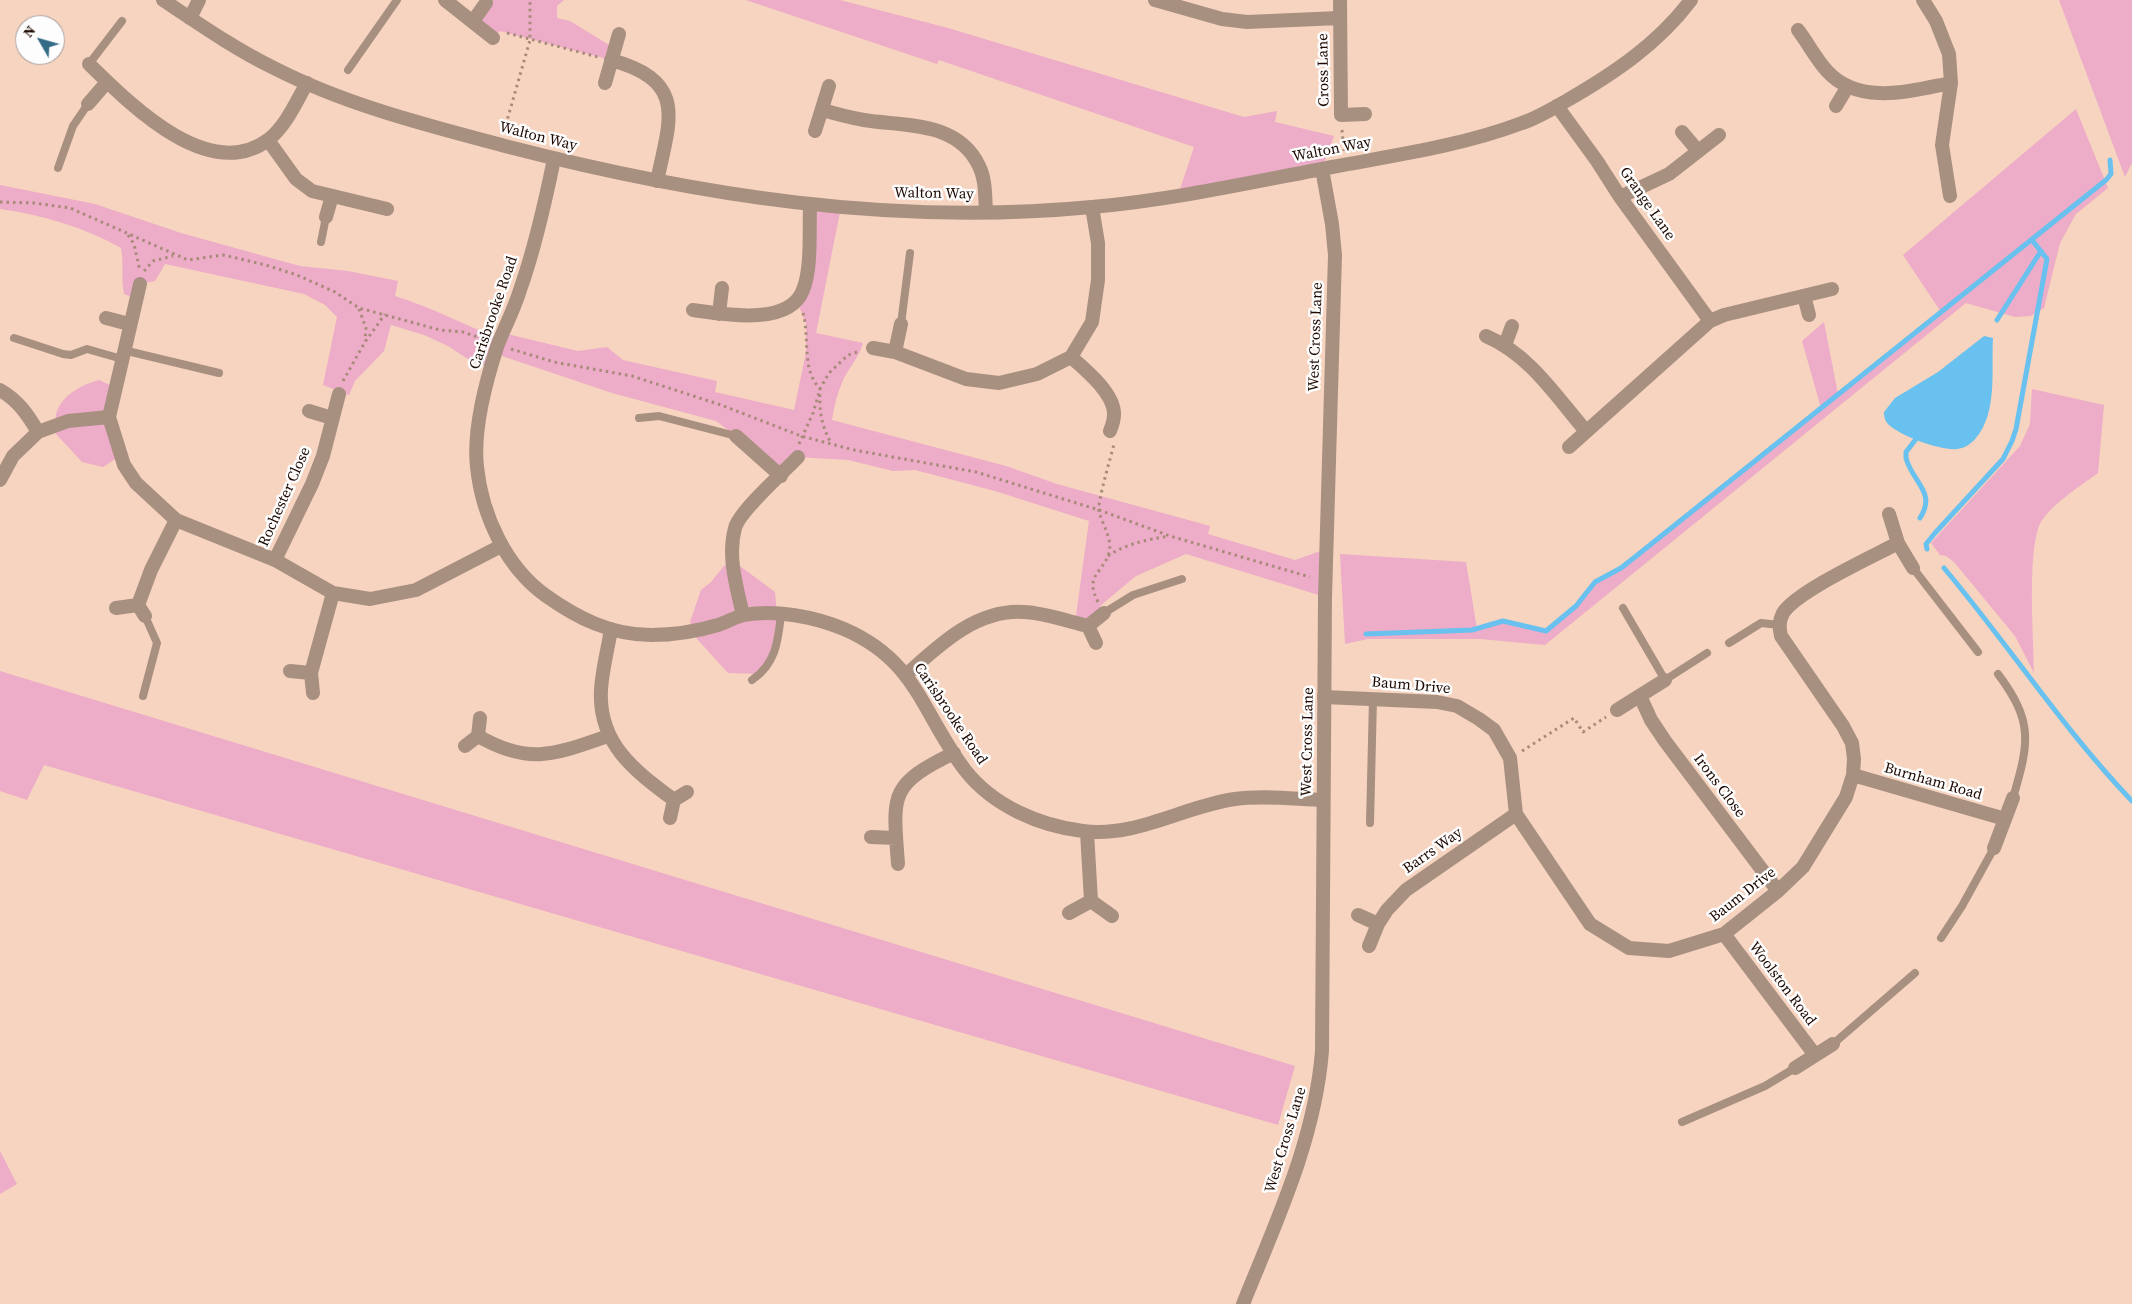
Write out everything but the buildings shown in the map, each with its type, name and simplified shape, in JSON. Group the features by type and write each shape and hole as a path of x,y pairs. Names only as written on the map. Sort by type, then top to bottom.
{"street":[{"name":"Walton Way","path":"163,0 274,69 371,108 440,130 554,159 713,192 810,205 905,211 986,212 1092,207 1178,195 1322,169 1477,137 1525,122 1608,77 1641,52 1682,13 1691,0"},
{"path":"190,18 200,0"},
{"path":"445,0 493,38"},
{"path":"1155,0 1230,20 1247,22 1339,18"},
{"name":"Cross Lane","path":"1340,0 1341,115 1365,114"},
{"path":"1923,0 1936,21 1949,54 1951,83 1942,145 1950,196"},
{"path":"473,22 486,3"},
{"path":"1798,30 1826,70 1848,86 1862,92 1878,94 1951,83"},
{"path":"605,84 619,34"},
{"path":"611,60 646,73 658,83 666,99 670,118 656,181"},
{"path":"89,64 107,82 163,129 198,148 222,152 248,149 268,140 285,122 307,83"},
{"path":"88,104 107,82"},
{"path":"815,131 829,86"},
{"path":"1836,106 1848,86"},
{"name":"Grange Lane","path":"1557,106 1710,321"},
{"path":"822,110 853,118 925,126 952,137 979,165 984,180 986,212"},
{"path":"1682,132 1698,151"},
{"path":"1620,197 1669,174 1719,135"},
{"path":"268,140 296,178 312,190 387,209"},
{"name":"Carisbrooke Road","path":"554,159 542,218 520,291 498,345 480,421 477,466 488,514 501,546 533,587 569,612 596,626 650,635 687,632 717,625 743,615 781,615 809,619 842,629 867,641 888,656 906,675 966,772 1008,806 1034,820 1087,832 1129,829 1198,807 1235,799 1323,800"},
{"name":"West Cross Lane","path":"1243,1304 1284,1203 1310,1124 1319,1086 1322,1052 1324,697 1335,255 1332,224 1322,169"},
{"path":"326,218 332,196"},
{"path":"692,310 744,317 761,316 797,301 803,291 806,276 810,205"},
{"path":"873,348 895,352 966,379 999,384 1037,374 1071,357 1092,322 1098,280 1098,243 1092,207"},
{"path":"140,284 129,324 109,417 124,465 136,483 176,520 275,560 333,593 370,599 416,590 501,546"},
{"path":"720,314 722,288"},
{"path":"1569,447 1585,430 1710,321 1724,315 1832,290"},
{"path":"1804,296 1810,316"},
{"path":"106,318 129,324"},
{"path":"895,352 901,324"},
{"path":"1505,345 1512,326"},
{"path":"1486,336 1505,345 1525,360 1585,430"},
{"path":"1071,357 1096,380 1112,403 1114,415 1110,431"},
{"path":"0,390 10,395 26,411 38,432"},
{"name":"Rochester Close","path":"275,560 312,484 323,456 338,394"},
{"path":"309,411 332,418"},
{"path":"0,480 13,456 38,432 68,421 109,417"},
{"path":"736,436 758,453 781,476"},
{"path":"743,615 733,561 735,527 742,515 798,458"},
{"path":"1889,514 1898,543 1913,568"},
{"path":"116,608 141,610 151,570 176,520"},
{"path":"1779,625 1783,614 1791,604 1822,584 1898,543"},
{"path":"313,693 311,673 333,593"},
{"path":"906,675 942,643 969,624 996,614 1024,612 1088,626"},
{"path":"1088,626 1104,613"},
{"name":"Baum Drive","path":"1324,697 1437,702 1457,706 1494,730 1510,758 1516,814 1590,924 1608,937 1629,948 1669,952 1724,934 1778,891 1803,866 1846,797 1853,775 1852,743 1843,726 1781,636 1779,625"},
{"path":"1088,626 1096,643"},
{"path":"611,629 601,690 604,723 608,736 617,752 632,768 674,800"},
{"path":"290,671 311,673"},
{"path":"1617,710 1665,680"},
{"name":"Irons Close","path":"1640,696 1650,720 1778,891"},
{"path":"465,746 478,736 480,718"},
{"path":"478,736 498,748 528,755 569,749 608,736"},
{"path":"898,864 894,811 899,796 908,780 924,768 954,753"},
{"name":"Burnham Road","path":"1853,775 2005,819"},
{"path":"670,818 674,800 687,792"},
{"path":"1994,848 2013,798"},
{"name":"Barrs Way","path":"1369,946 1378,924 1387,910 1411,886 1516,814"},
{"path":"1087,832 1091,901"},
{"path":"871,837 896,838"},
{"path":"1070,913 1091,901"},
{"path":"1091,901 1112,916"},
{"path":"1358,915 1378,924"},
{"name":"Woolston Road","path":"1724,934 1815,1054"},
{"path":"1795,1068 1833,1044"}],"lane":[{"path":"348,70 397,0"},
{"path":"89,64 122,21"},
{"path":"58,168 73,126 88,104"},
{"path":"321,242 326,218"},
{"path":"901,324 910,253"},
{"path":"14,338 63,354 71,355 87,349 123,354 219,373"},
{"path":"639,418 659,416 736,436"},
{"path":"1913,568 1978,652"},
{"path":"1104,613 1133,595 1182,579"},
{"path":"1623,608 1665,680 1707,653"},
{"path":"141,610 157,643 143,696"},
{"path":"752,680 761,674 772,661 778,646 781,615"},
{"path":"1729,643 1761,623 1779,625"},
{"path":"1998,674 2012,694 2021,712 2027,735 2023,764 2013,798"},
{"path":"1370,823 1373,699"},
{"path":"1941,938 1962,906 1994,848"},
{"path":"1833,1044 1915,973"},
{"path":"1682,1122 1765,1086 1795,1068"}],"path":[{"path":"500,145 530,40 530,0"},
{"path":"493,38 500,31 611,60"},
{"path":"1341,115 1345,164"},
{"path":"0,202 34,203 70,208 174,256 188,260 223,255 266,265 297,275 335,292 358,308 440,330 463,332 554,362 632,376 721,405 801,436 831,444 854,450 976,472 1099,510 1170,536 1310,576 1326,587"},
{"path":"127,233 134,244 139,260 140,284"},
{"path":"140,284 145,268 153,261 174,256"},
{"path":"797,301 806,324 809,370 813,382 820,389 819,411 822,424 831,444"},
{"path":"358,308 366,328 365,342"},
{"path":"338,394 345,375 385,314"},
{"path":"801,436 813,413 820,389 838,363 848,355 873,348"},
{"path":"1108,556 1109,541 1099,510 1116,433 1110,431"},
{"path":"1104,613 1093,588 1095,575 1108,556 1121,547 1170,536"},
{"path":"1510,758 1574,718 1583,732 1617,710"}],"shaded area":[{"path":"488,0 564,0 557,6 557,18 570,21 614,48 611,60 500,31 493,38 473,22"},
{"path":"746,0 840,0 948,28 1244,117 1277,111 1275,122 1334,136 1322,169 1178,195 1194,147 939,60 937,64"},
{"path":"2059,0 2132,0 2132,163 2125,177"},
{"path":"2076,109 2108,188 2076,214 2060,243 2044,308 2031,316 2015,317 1966,303 1545,645 1480,639 1368,639 1345,644 1340,554 1466,562 1477,629 1503,621 1546,631 1576,606 1595,582 1621,568 1821,408 1802,341 1824,322 1838,394 1941,312 1903,255"},
{"path":"0,185 95,204 181,233 300,266 348,271 398,281 395,296 500,339 503,333 578,351 607,347 623,360 717,381 715,392 794,410 806,352 806,324 797,301 810,205 841,207 816,333 863,343 842,383 832,420 1006,466 1057,484 1210,526 1208,534 1295,560 1326,549 1325,597 1186,554 1136,576 1100,606 1104,613 1075,623 1089,521 995,491 915,470 893,471 848,460 798,457 781,476 746,443 716,421 612,393 496,354 491,368 471,361 448,346 424,335 391,325 384,351 355,381 349,395 323,385 337,317 325,305 304,294 165,264 155,281 140,284 136,299 124,294 121,248 93,234 63,223 0,209"},
{"path":"99,380 112,386 120,456 103,467 82,462 56,434 56,414 63,401 73,391"},
{"path":"2032,389 2104,405 2098,473 2054,507 2042,520 2037,532 2032,571 2034,673 2015,636 1954,562 1946,556 1940,555 1931,543 2020,446 2030,424"},
{"path":"733,561 775,592 779,637 761,674 728,673 697,639 690,622 701,590 711,582 724,566"},
{"path":"0,671 1295,1066 1278,1125 44,765 27,800 0,791"},
{"path":"0,1151 17,1184 0,1194"}],"water":[{"path":"1984,336 1993,338 1991,403 1983,428 1972,442 1960,448 1941,448 1912,438 1889,425 1885,419 1884,412 1895,398 1938,372"}],"waterway":[{"path":"1366,634 1472,630 1503,621 1546,631 1576,606 1595,582 1621,568 2106,180 2111,174 2110,160"},
{"path":"1927,549 1926,544 1935,533 2003,459 2012,441 2016,429 2047,259 2032,240"},
{"path":"1997,320 2041,251"},
{"path":"1916,439 1906,452 1906,458 1925,494 1925,509 1920,518"},
{"path":"1944,568 2059,716 2132,801"}]}
